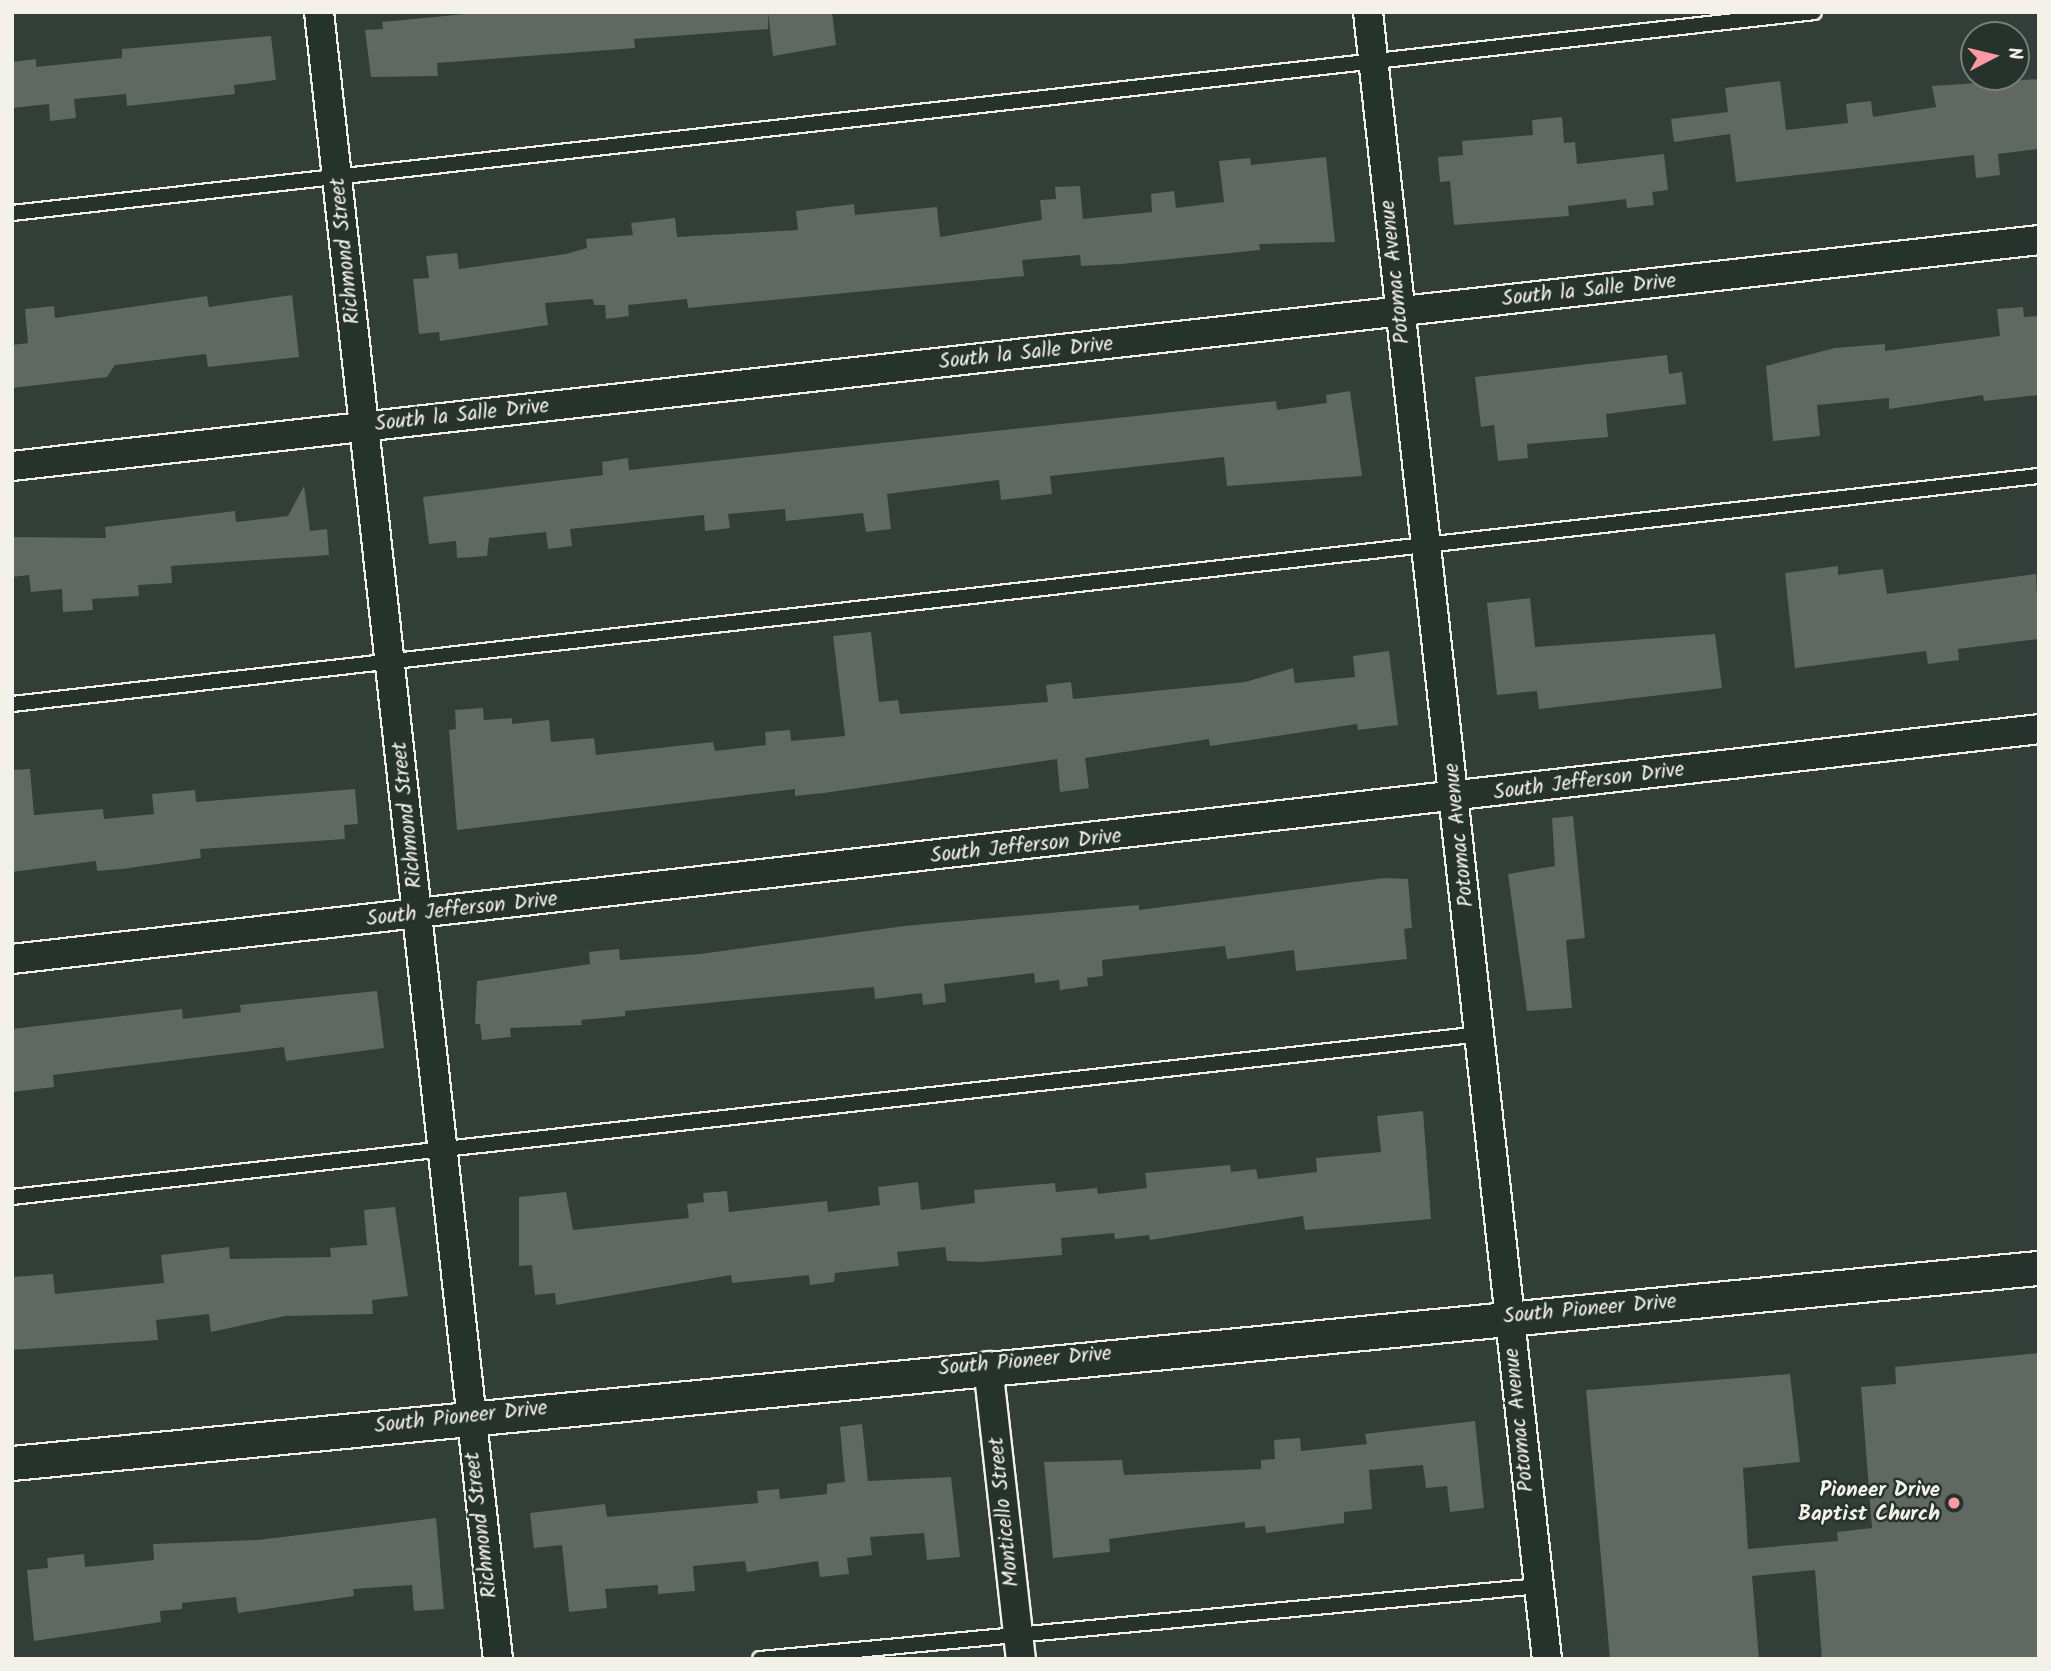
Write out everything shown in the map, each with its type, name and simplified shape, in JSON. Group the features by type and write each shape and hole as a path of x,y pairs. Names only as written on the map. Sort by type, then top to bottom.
{"street":[{"name":"Richmond Street","path":"320,12 498,1659"},
{"name":"Potomac Avenue","path":"1368,12 1457,798 1508,1317 1547,1659"},
{"name":"South la Salle Drive","path":"12,466 2039,240"},
{"name":"South Jefferson Drive","path":"12,959 1457,798 2039,729"},
{"name":"South Pioneer Drive","path":"12,1463 988,1366 2039,1268"},
{"name":"Monticello Street","path":"988,1366 1020,1647"}],"lane":[{"path":"12,213 1373,64 1814,12"},
{"path":"12,704 391,664 2039,476"},
{"path":"12,1197 1481,1034"},
{"path":"760,1659 1020,1647 1539,1586"}],"building":[{"path":"486,12 768,12 768,29 634,39 635,48 437,63 438,76 371,77 365,30 383,29 382,22"},
{"path":"768,12 832,12 836,45 773,56"},
{"path":"271,36 276,80 234,85 235,94 127,106 126,94 74,99 76,118 50,121 49,104 12,108 12,62 36,59 36,67 122,58 122,49"},
{"path":"2039,79 2039,149 1998,154 2000,175 1976,178 1974,155 1736,182 1730,134 1674,142 1671,119 1728,112 1725,88 1780,81 1786,130 1848,123 1846,104 1871,101 1873,117 1936,107 1932,86 1960,84 1960,91 2030,91 2030,80"},
{"path":"1562,117 1564,143 1575,142 1577,164 1664,154 1668,190 1652,192 1654,205 1627,208 1626,199 1568,206 1569,216 1454,225 1450,181 1440,182 1438,157 1463,155 1462,141 1533,135 1532,120"},
{"path":"1326,157 1335,242 1259,244 1260,250 1121,264 1081,266 1080,255 1022,260 1024,276 688,308 687,299 628,305 629,316 606,319 605,305 594,305 593,299 545,303 548,325 440,341 439,332 419,334 413,279 429,278 426,256 457,253 459,269 566,254 587,248 586,239 633,235 631,223 675,218 677,237 798,230 796,211 854,204 855,215 937,207 940,237 1042,220 1040,200 1056,199 1055,187 1080,186 1083,219 1152,212 1151,194 1174,191 1176,208 1224,202 1219,161 1250,158 1251,165"},
{"path":"292,295 299,357 208,367 206,354 115,365 107,377 12,388 12,345 28,343 25,309 54,306 55,318 207,296 209,307"},
{"path":"2023,307 2024,317 2039,316 2039,395 1984,401 1983,395 1889,409 1889,398 1817,405 1820,436 1773,441 1766,366 1835,348 1885,344 1885,351 2000,336 1997,309"},
{"path":"1667,355 1669,374 1682,372 1686,404 1606,414 1608,437 1527,444 1528,458 1498,461 1494,425 1481,427 1475,377"},
{"path":"1350,391 1362,476 1227,486 1224,457 1050,476 1052,494 1001,500 999,480 887,494 891,529 866,532 863,513 786,521 785,509 728,514 730,528 705,531 704,515 570,529 572,546 548,549 546,532 489,538 487,556 457,558 456,541 429,544 423,497 603,475 602,462 628,458 629,470 1276,401 1277,410 1327,403 1326,395"},
{"path":"304,486 310,531 327,529 329,555 171,566 172,583 138,585 139,596 92,599 93,610 63,612 62,589 31,592 29,575 12,577 12,537 106,538 105,527 235,511 236,522 288,516"},
{"path":"1838,566 1838,575 1883,569 1887,594 2036,574 2039,639 1958,649 1959,660 1928,664 1926,651 1795,668 1785,573"},
{"path":"1530,598 1535,647 1715,634 1722,688 1539,709 1537,691 1497,695 1487,603"},
{"path":"871,632 879,702 898,700 900,714 1048,702 1046,685 1071,682 1073,699 1245,682 1293,668 1295,683 1355,677 1353,656 1389,651 1398,725 1358,730 1357,724 1210,746 1209,739 1085,758 1089,788 1060,792 1057,759 824,793 795,796 795,789 457,830 449,730 456,729 455,710 483,708 484,720 512,718 512,724 549,720 551,742 594,738 596,755 713,742 715,751 766,745 765,732 790,730 791,741 845,736 833,636"},
{"path":"30,769 34,815 103,809 104,819 154,814 152,794 195,790 196,802 355,789 358,824 344,825 345,839 200,849 201,858 122,869 97,871 96,861 12,872 12,770"},
{"path":"1573,816 1585,938 1566,940 1572,1008 1527,1011 1508,874 1555,866 1552,818"},
{"path":"1384,878 1408,879 1412,928 1404,929 1407,959 1296,971 1294,950 1227,959 1225,946 1102,960 1103,976 1087,978 1088,986 1060,990 1059,980 1035,983 1034,973 944,984 946,1002 923,1005 922,993 875,999 874,987 625,1011 625,1016 581,1020 582,1025 510,1028 511,1037 482,1040 480,1024 475,1024 477,981 590,964 589,952 619,949 620,960 700,954 904,926 1139,905 1139,910"},
{"path":"377,991 384,1048 286,1061 284,1047 53,1075 54,1087 12,1092 12,1029 182,1009 183,1019 241,1012 240,1005"},
{"path":"1423,1111 1431,1219 1305,1230 1303,1216 1150,1240 1149,1235 1115,1239 1114,1233 1061,1238 1062,1255 982,1262 947,1261 945,1247 897,1252 899,1266 835,1273 834,1282 810,1285 809,1275 732,1283 731,1275 556,1305 555,1293 535,1295 532,1265 519,1266 519,1197 566,1192 573,1230 689,1218 687,1204 704,1202 703,1193 727,1191 729,1212 827,1201 828,1212 880,1205 878,1187 918,1182 921,1210 975,1203 974,1190 1055,1183 1056,1192 1097,1188 1098,1194 1147,1188 1145,1173 1230,1165 1231,1172 1256,1169 1258,1179 1317,1172 1316,1158 1381,1152 1377,1116"},
{"path":"395,1207 408,1296 372,1300 373,1314 285,1316 211,1332 209,1314 156,1320 158,1340 12,1350 12,1277 53,1274 55,1294 164,1283 161,1255 229,1247 230,1259 331,1257 330,1248 367,1245 364,1210"},
{"name":"Pioneer Drive Baptist Church","path":"2039,1353 2039,1659 1822,1659 1815,1570 1752,1576 1759,1659 1610,1659 1586,1390 1790,1374 1800,1462 1743,1468 1748,1549 1838,1541 1837,1532 1872,1528 1861,1387 1896,1384 1895,1367"},
{"path":"1475,1421 1484,1508 1450,1512 1447,1486 1426,1488 1423,1465 1369,1470 1372,1509 1344,1512 1344,1523 1266,1533 1265,1526 1245,1528 1245,1522 1183,1529 1109,1539 1110,1552 1053,1558 1044,1462 1122,1460 1124,1475 1261,1469 1261,1460 1275,1459 1274,1440 1300,1438 1301,1451 1367,1444 1365,1434"},
{"path":"862,1424 868,1481 951,1477 960,1557 927,1560 924,1533 870,1537 872,1555 847,1558 849,1574 820,1577 818,1561 747,1572 745,1561 693,1566 695,1591 658,1594 658,1585 605,1589 607,1608 569,1612 562,1545 534,1548 530,1513 605,1504 607,1517 758,1503 757,1491 779,1489 780,1499 827,1494 827,1484 845,1482 840,1427"},
{"path":"436,1518 444,1609 414,1611 412,1585 353,1589 354,1596 238,1613 236,1597 182,1603 182,1609 160,1611 161,1622 34,1641 27,1570 48,1568 47,1558 84,1554 85,1567 154,1560 153,1544 258,1540"}],"place":[{"name":"Pioneer Drive Baptist Church","path":"1954,1503"}]}
